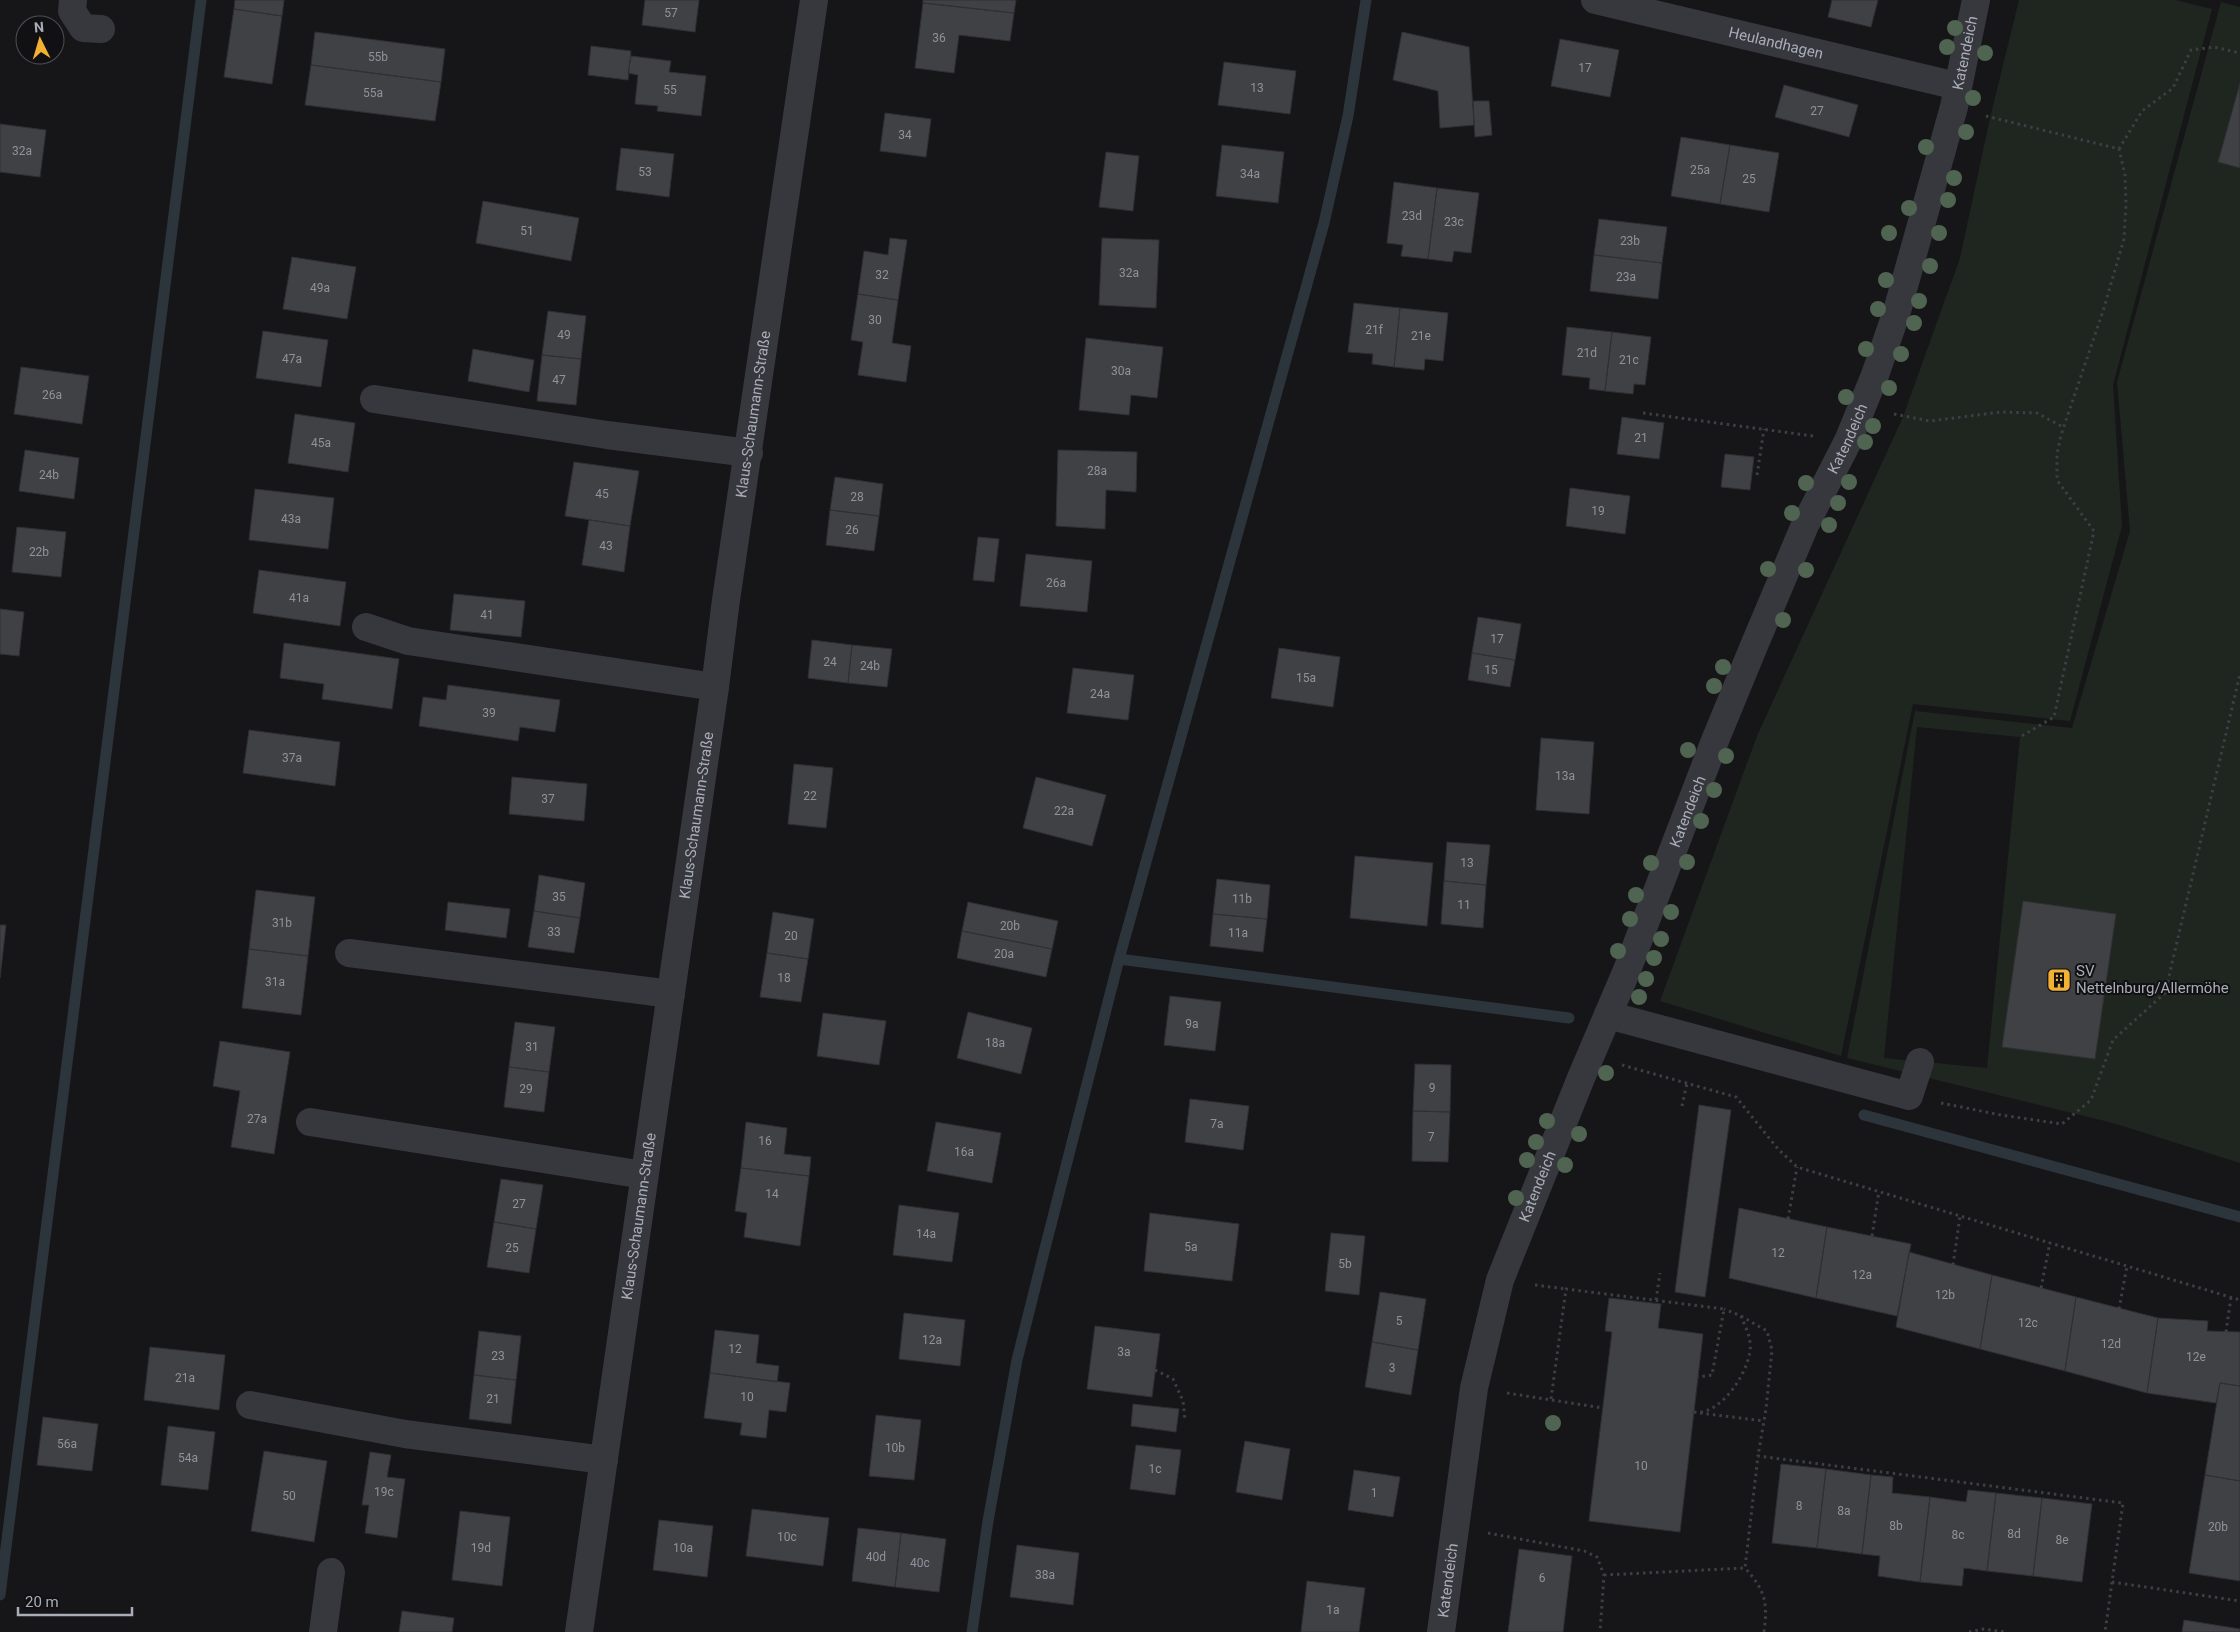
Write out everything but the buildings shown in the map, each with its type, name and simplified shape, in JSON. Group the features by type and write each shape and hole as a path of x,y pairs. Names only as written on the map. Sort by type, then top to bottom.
{"street":[{"path":"74,0 72,11 83,28 101,29"},
{"name":"Klaus-Schaumann-Straße","path":"578,1632 814,0"},
{"name":"Heulandhagen","path":"1595,0 1957,86"},
{"name":"Katendeich","path":"1441,1632 1474,1388 1500,1280 1590,1056 1631,961 1716,738 1756,641 1805,526 1848,441 1876,375 1897,310 1954,107 1976,0"},
{"path":"374,399 608,435 749,453"},
{"path":"366,627 408,641 715,687"},
{"path":"349,953 595,986 671,994"},
{"path":"1608,1015 1909,1096 1920,1062"},
{"path":"310,1122 644,1175"},
{"path":"250,1405 405,1434 604,1460"},
{"path":"323,1632 331,1572"}],"path":[{"path":"2020,737 2054,717 2094,531 2057,480 2057,454 2064,427 2103,312 2124,239 2125,175 2119,149 2142,111 2173,88 2190,50 2214,47 2240,53"},
{"path":"1982,115 2119,149"},
{"path":"1863,403 1899,416 1930,422 2001,412 2036,413 2064,427"},
{"path":"1643,413 1848,441"},
{"path":"1757,475 1764,429"},
{"path":"1909,1096 2001,1115 2062,1124 2091,1100 2113,1040 2165,993 2240,674"},
{"path":"1590,1056 1736,1097 1778,1149 1797,1167 2240,1300"},
{"path":"1682,1106 1687,1082"},
{"path":"1788,1219 1797,1167"},
{"path":"1872,1236 1878,1191"},
{"path":"1953,1265 1960,1216"},
{"path":"2041,1288 2050,1242"},
{"path":"2119,1309 2127,1266"},
{"path":"1656,1300 1660,1273"},
{"path":"1551,1399 1566,1289 1724,1309 1742,1316 1767,1331 1772,1350 1745,1568 1760,1585 1766,1613 1764,1632"},
{"path":"2226,1332 2231,1298"},
{"path":"1698,1377 1712,1374 1724,1309"},
{"path":"1699,1413 1715,1407 1733,1389 1746,1365 1751,1343 1742,1316"},
{"path":"1156,1370 1173,1379 1183,1401 1185,1420"},
{"path":"1474,1388 1603,1408"},
{"path":"1694,1412 1764,1421"},
{"path":"1758,1456 2123,1502 2105,1632"},
{"path":"1456,1527 1584,1551 1597,1557 1604,1575 1600,1632"},
{"path":"1604,1575 1745,1568"},
{"path":"2112,1582 2240,1601"},
{"path":"1969,1632 1983,1629 2005,1632"}],"shaded area":[{"path":"2019,0 2175,0 2212,9 2113,385 2122,526 2070,721 1913,704 1841,1056 1660,1001 1757,736 1903,417 1960,258 1990,118"},
{"path":"2221,2 2240,7 2240,1163 2113,1123 1847,1058 1915,711 2072,728 2130,531 2117,382","holes":["1917,727 2020,737 1987,1068 1884,1058"]}],"waterway":[{"path":"0,1595 201,0"},
{"path":"972,1632 988,1521 1017,1360 1119,959 1324,223 1348,116 1366,0"},
{"path":"1119,959 1569,1018"},
{"path":"1864,1115 2240,1217"}],"place":[{"name":"SV Nettelnburg/Allermöhe","path":"2059,980"}]}
